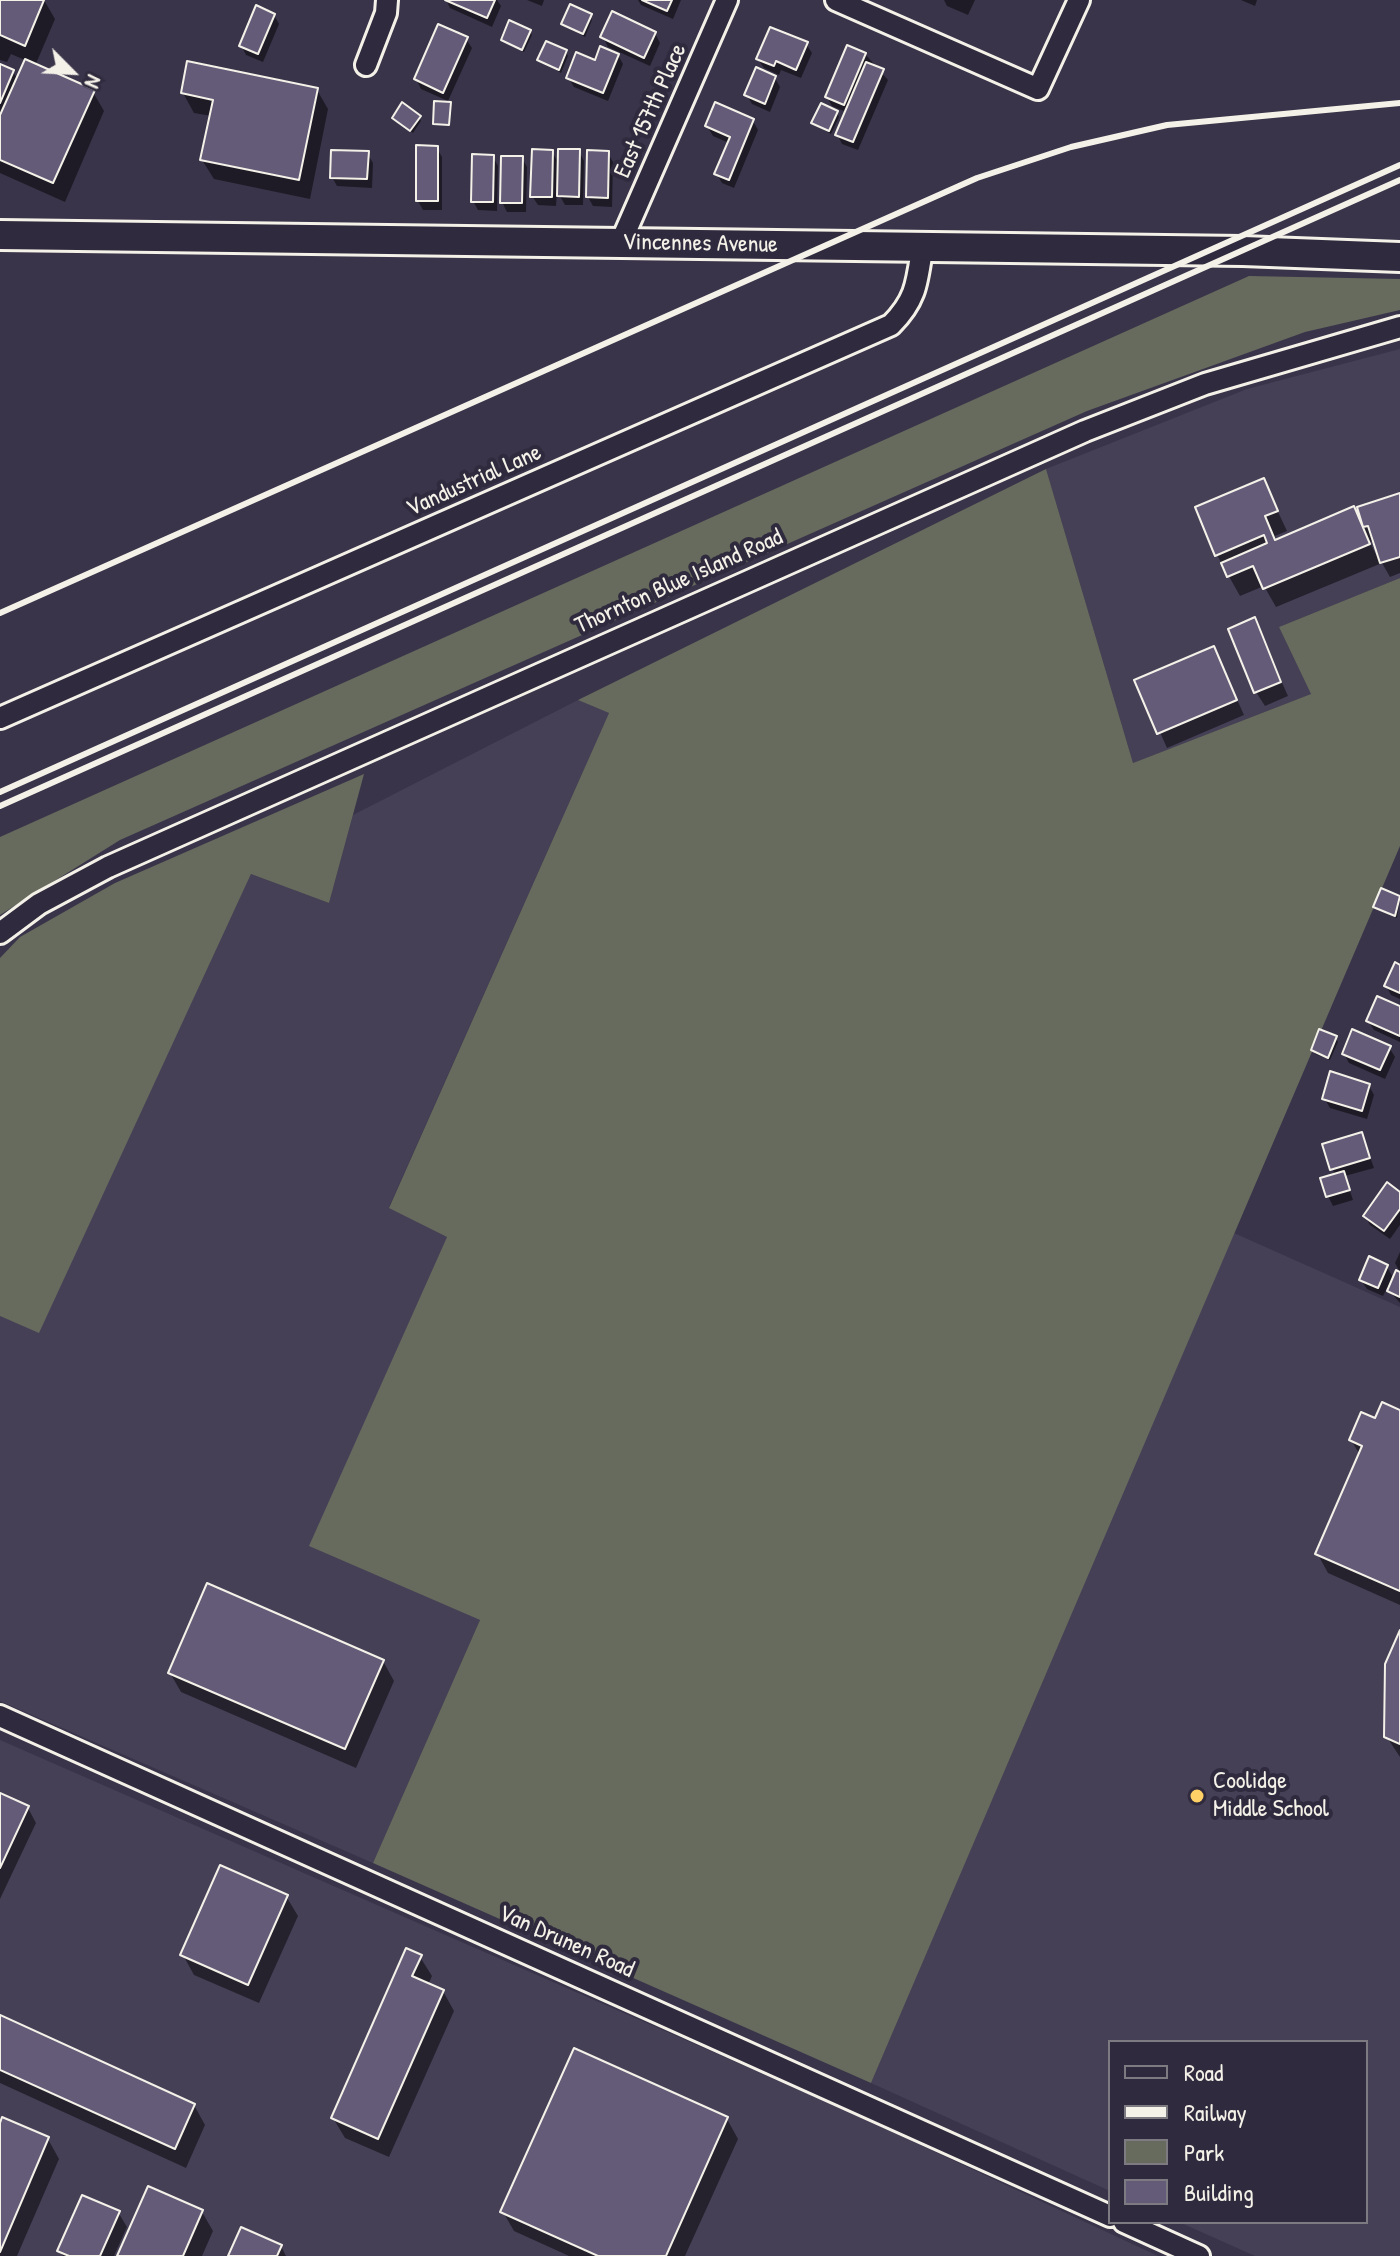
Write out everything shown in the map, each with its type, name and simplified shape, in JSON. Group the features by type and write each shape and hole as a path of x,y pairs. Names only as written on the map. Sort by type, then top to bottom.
{"street":[{"path":"366,65 386,13 387,0"},
{"name":"East 157th Place","path":"621,242 727,0"},
{"path":"836,0 1038,89 1079,0"},
{"name":"Vincennes Avenue","path":"0,235 1243,251 1400,257"},
{"name":"Vandustrial Lane","path":"0,718 891,325 908,307 916,287 922,249"},
{"name":"Thornton Blue Island Road","path":"0,933 39,904 108,867 962,484 1205,384 1400,327"},
{"name":"Van Drunen Road","path":"0,1716 1108,2215"},
{"path":"1128,2224 1199,2256"}],"shaded area":[{"path":"1400,349 1400,578 1279,627 1311,694 1133,763 1046,469 1247,389"},
{"path":"578,700 609,713 389,1207 447,1237 310,1546 480,1620 373,1863 0,1701 0,1316 39,1332 251,874 329,903 353,815"},
{"name":"Coolidge Middle School","path":"1234,1233 1400,1307 1400,2256 1255,2256 1183,2224 1368,2224 1368,2040 1108,2040 1108,2190 871,2083"},
{"path":"0,1740 843,2109 1158,2256 0,2256"}],"green space":[{"path":"1249,276 1400,279 1400,310 1305,332 1087,411 120,840 0,915 0,837"},
{"path":"1046,469 1133,763 1311,694 1279,627 1400,578 1400,846 871,2083 373,1863 480,1620 309,1546 447,1237 389,1208 609,713 578,700"},
{"path":"364,774 329,903 251,874 39,1333 0,1316 0,958 20,937 115,883"}],"building":[{"path":"0,0 44,0 25,46 0,35"},
{"path":"445,0 495,0 487,18"},
{"path":"642,0 672,0 667,11"},
{"path":"570,4 592,14 583,34 561,24"},
{"path":"256,5 275,14 258,54 239,46"},
{"path":"612,11 656,32 644,58 600,37"},
{"path":"509,20 531,30 522,50 501,40"},
{"path":"438,24 468,37 443,93 414,79"},
{"path":"770,27 808,42 796,70 776,61 774,66 756,59"},
{"path":"546,41 567,50 559,70 537,60"},
{"path":"847,45 866,53 844,105 825,97"},
{"path":"600,46 619,54 603,93 566,78 576,52 595,60"},
{"path":"25,59 95,90 53,183 0,160 0,115"},
{"path":"187,61 318,88 299,180 200,160 213,100 181,93"},
{"path":"866,62 884,69 853,142 835,135"},
{"path":"0,64 14,70 0,103"},
{"path":"756,67 776,76 765,104 744,95"},
{"path":"434,101 451,102 449,125 433,124"},
{"path":"402,102 421,116 410,131 392,118"},
{"path":"715,102 754,119 729,180 714,174 730,137 705,126"},
{"path":"821,103 838,111 829,131 811,123"},
{"path":"416,145 438,146 438,201 416,201"},
{"path":"532,149 553,150 552,197 530,197"},
{"path":"558,149 580,149 579,197 557,196"},
{"path":"331,150 369,151 367,179 330,178"},
{"path":"587,150 609,151 608,198 586,197"},
{"path":"472,154 494,155 493,202 471,202"},
{"path":"501,156 523,156 522,203 500,203"},
{"path":"1264,478 1278,511 1265,516 1275,540 1354,506 1370,544 1263,589 1253,566 1227,577 1221,563 1267,543 1264,535 1215,556 1195,507"},
{"path":"1400,493 1400,557 1380,563 1368,526 1363,527 1357,507"},
{"path":"1255,617 1281,682 1254,693 1228,629"},
{"path":"1214,646 1237,700 1157,734 1134,680"},
{"path":"1381,888 1400,896 1395,916 1373,907"},
{"path":"1395,962 1400,965 1400,993 1384,986"},
{"path":"1377,996 1400,1006 1400,1036 1366,1021"},
{"path":"1319,1029 1337,1036 1328,1058 1311,1050"},
{"path":"1352,1029 1391,1046 1380,1070 1342,1054"},
{"path":"1330,1071 1370,1084 1362,1111 1322,1099"},
{"path":"1362,1132 1370,1158 1330,1170 1322,1144"},
{"path":"1344,1171 1350,1190 1326,1197 1320,1178"},
{"path":"1387,1182 1400,1192 1400,1209 1384,1231 1363,1216"},
{"path":"1369,1256 1388,1265 1378,1288 1359,1280"},
{"path":"1396,1270 1400,1272 1400,1297 1387,1291"},
{"path":"1382,1402 1400,1410 1400,1591 1315,1554 1362,1446 1349,1440 1361,1412 1375,1418"},
{"path":"207,1583 384,1660 345,1749 168,1673"},
{"path":"1400,1630 1400,1744 1384,1737 1385,1664"},
{"path":"0,1793 29,1806 0,1868"},
{"path":"220,1865 288,1895 248,1985 180,1955"},
{"path":"406,1948 422,1955 412,1976 444,1990 378,2139 331,2118"},
{"path":"0,2015 195,2104 175,2149 0,2070"},
{"path":"574,2048 728,2117 666,2256 598,2256 500,2212"},
{"path":"2,2117 49,2137 0,2252 0,2123"},
{"path":"148,2186 203,2210 183,2256 117,2256"},
{"path":"82,2195 120,2211 100,2256 69,2256 57,2251"},
{"path":"241,2227 282,2245 277,2256 228,2256"}],"railway":[{"path":"0,613 977,178 1071,147 1167,125 1400,103"},
{"path":"0,792 1400,165"},
{"path":"0,806 1400,180"}],"place":[{"name":"Coolidge Middle School","path":"1197,1796"}]}
